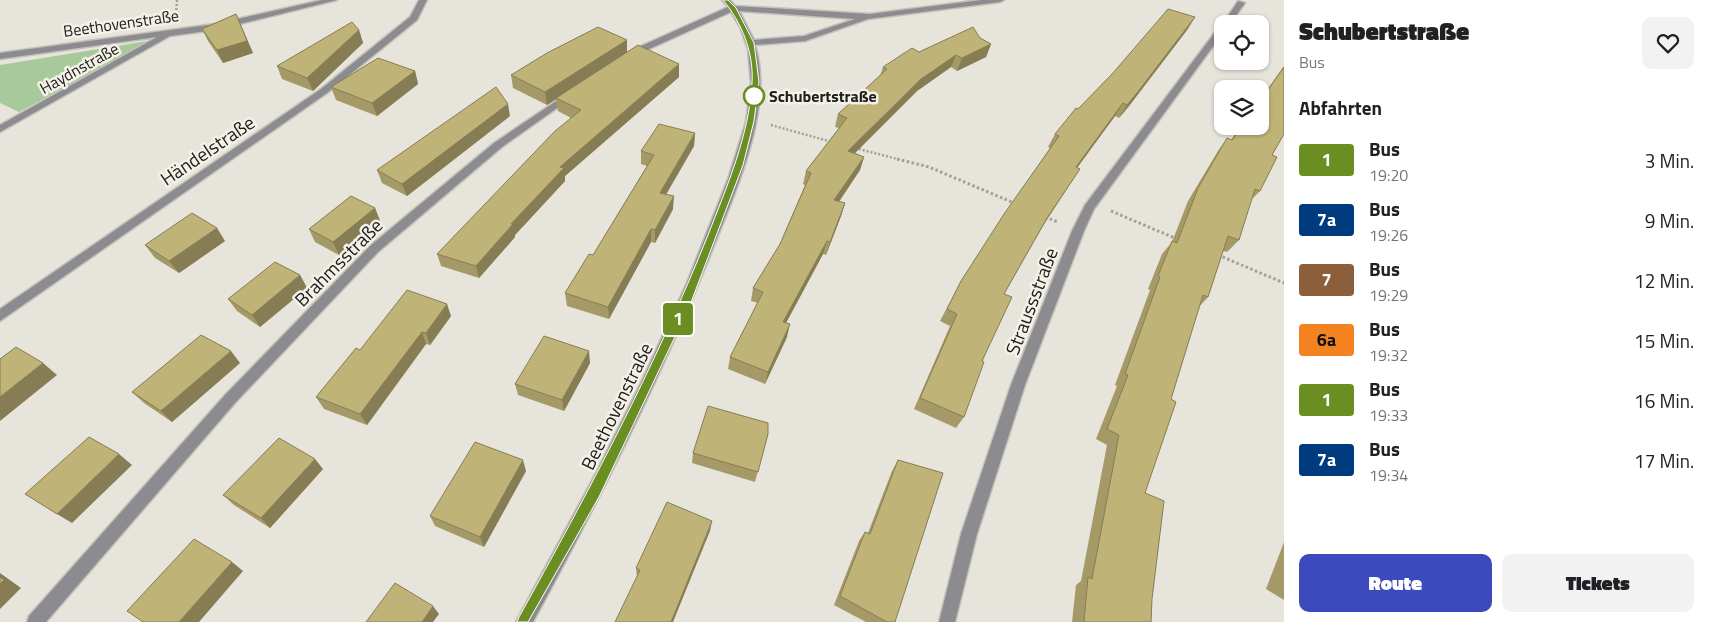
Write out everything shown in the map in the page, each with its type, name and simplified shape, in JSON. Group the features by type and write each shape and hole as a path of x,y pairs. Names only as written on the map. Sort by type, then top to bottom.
{"street":[{"name":"Beethovenstraße","path":"0,56 215,27 334,0"},
{"name":"Händelstraße","path":"0,316 324,91 414,18 423,0"},
{"path":"751,43 805,38 870,17 1000,0"},
{"path":"1232,15 1241,3"},
{"name":"Beethovenstraße","path":"524,622 595,493 685,305 739,165 751,121 756,82 751,43 730,4"},
{"path":"619,64 644,48 730,4 870,17"},
{"name":"Haydnstraße","path":"0,129 173,32"},
{"name":"Straussstraße","path":"947,622 968,534 1015,394 1078,231 1090,208 1214,39"},
{"name":"Brahmsstraße","path":"35,622 230,400 374,249 498,145 585,86"}],"path":[{"path":"175,19 177,0"},
{"path":"768,125 834,142"},
{"path":"853,147 929,167 1020,206"},
{"path":"1038,213 1056,221"},
{"path":"1115,213 1185,242"},
{"path":"1212,253 1284,283"}],"green space":[{"path":"154,40 19,112 0,103 0,65"}],"building":[{"path":"1168,9 1195,17 1127,105 1123,103 1076,167 1080,169 1047,218 1004,294 1012,297 982,361 984,362 964,417 920,398 957,314 947,309 961,281 1004,214 1059,136 1055,134 1076,108 1078,109 1113,73"},
{"path":"236,14 247,41 217,50 202,29"},
{"path":"352,22 359,30 307,78 277,66"},
{"path":"598,27 627,40 545,92 511,75 547,53"},
{"path":"973,27 980,38 991,44 962,58 956,55 921,79 848,151 864,157 834,200 845,203 830,242 827,241 783,322 790,324 768,372 730,357 763,292 753,288 780,244 811,173 806,171 847,118 838,114 887,69 883,67 912,48 919,52"},
{"path":"638,45 679,64 560,167 564,168 511,224 513,224 476,266 437,254 555,131 581,110 556,98"},
{"path":"378,58 415,71 372,103 331,87"},
{"path":"1284,67 1284,134 1272,155 1277,157 1260,191 1255,189 1239,240 1228,236 1208,297 1203,295 1171,399 1176,402 1145,493 1164,501 1151,622 1084,622 1088,577 1092,579 1119,435 1107,429 1128,375 1125,374 1160,277 1158,276 1172,241 1177,243 1198,188 1227,138 1232,140 1236,135 1269,135 1269,88"},
{"path":"496,87 508,104 402,184 377,170"},
{"path":"659,124 695,133 660,193 674,196 655,230 651,229 608,307 565,293 589,254 593,255 654,155 641,151"},
{"path":"351,196 375,208 333,242 309,229"},
{"path":"192,213 217,228 169,261 145,245"},
{"path":"275,262 300,275 252,315 228,299"},
{"path":"407,290 447,304 426,333 422,332 360,414 316,397 356,348 360,350"},
{"path":"201,335 231,351 161,411 132,392"},
{"path":"544,336 589,351 562,400 515,384"},
{"path":"16,347 43,363 0,397 0,359"},
{"path":"708,406 768,423 768,434 758,472 693,453"},
{"path":"89,437 119,454 57,514 25,494"},
{"path":"279,438 315,459 261,518 223,495"},
{"path":"475,442 523,460 480,537 430,516"},
{"path":"898,460 943,473 895,622 887,622 840,596 865,532 870,534"},
{"path":"667,502 712,521 671,622 615,622 640,570 636,568"},
{"path":"194,539 232,562 179,622 143,622 127,611"},
{"path":"395,583 433,606 422,622 366,622"}],"bus line":[{"name":"1","path":"524,622 595,493 685,305 739,165 751,121 756,82 751,43 733,8 726,0"}],"place":[{"name":"Schubertstraße","path":"754,96"}]}
